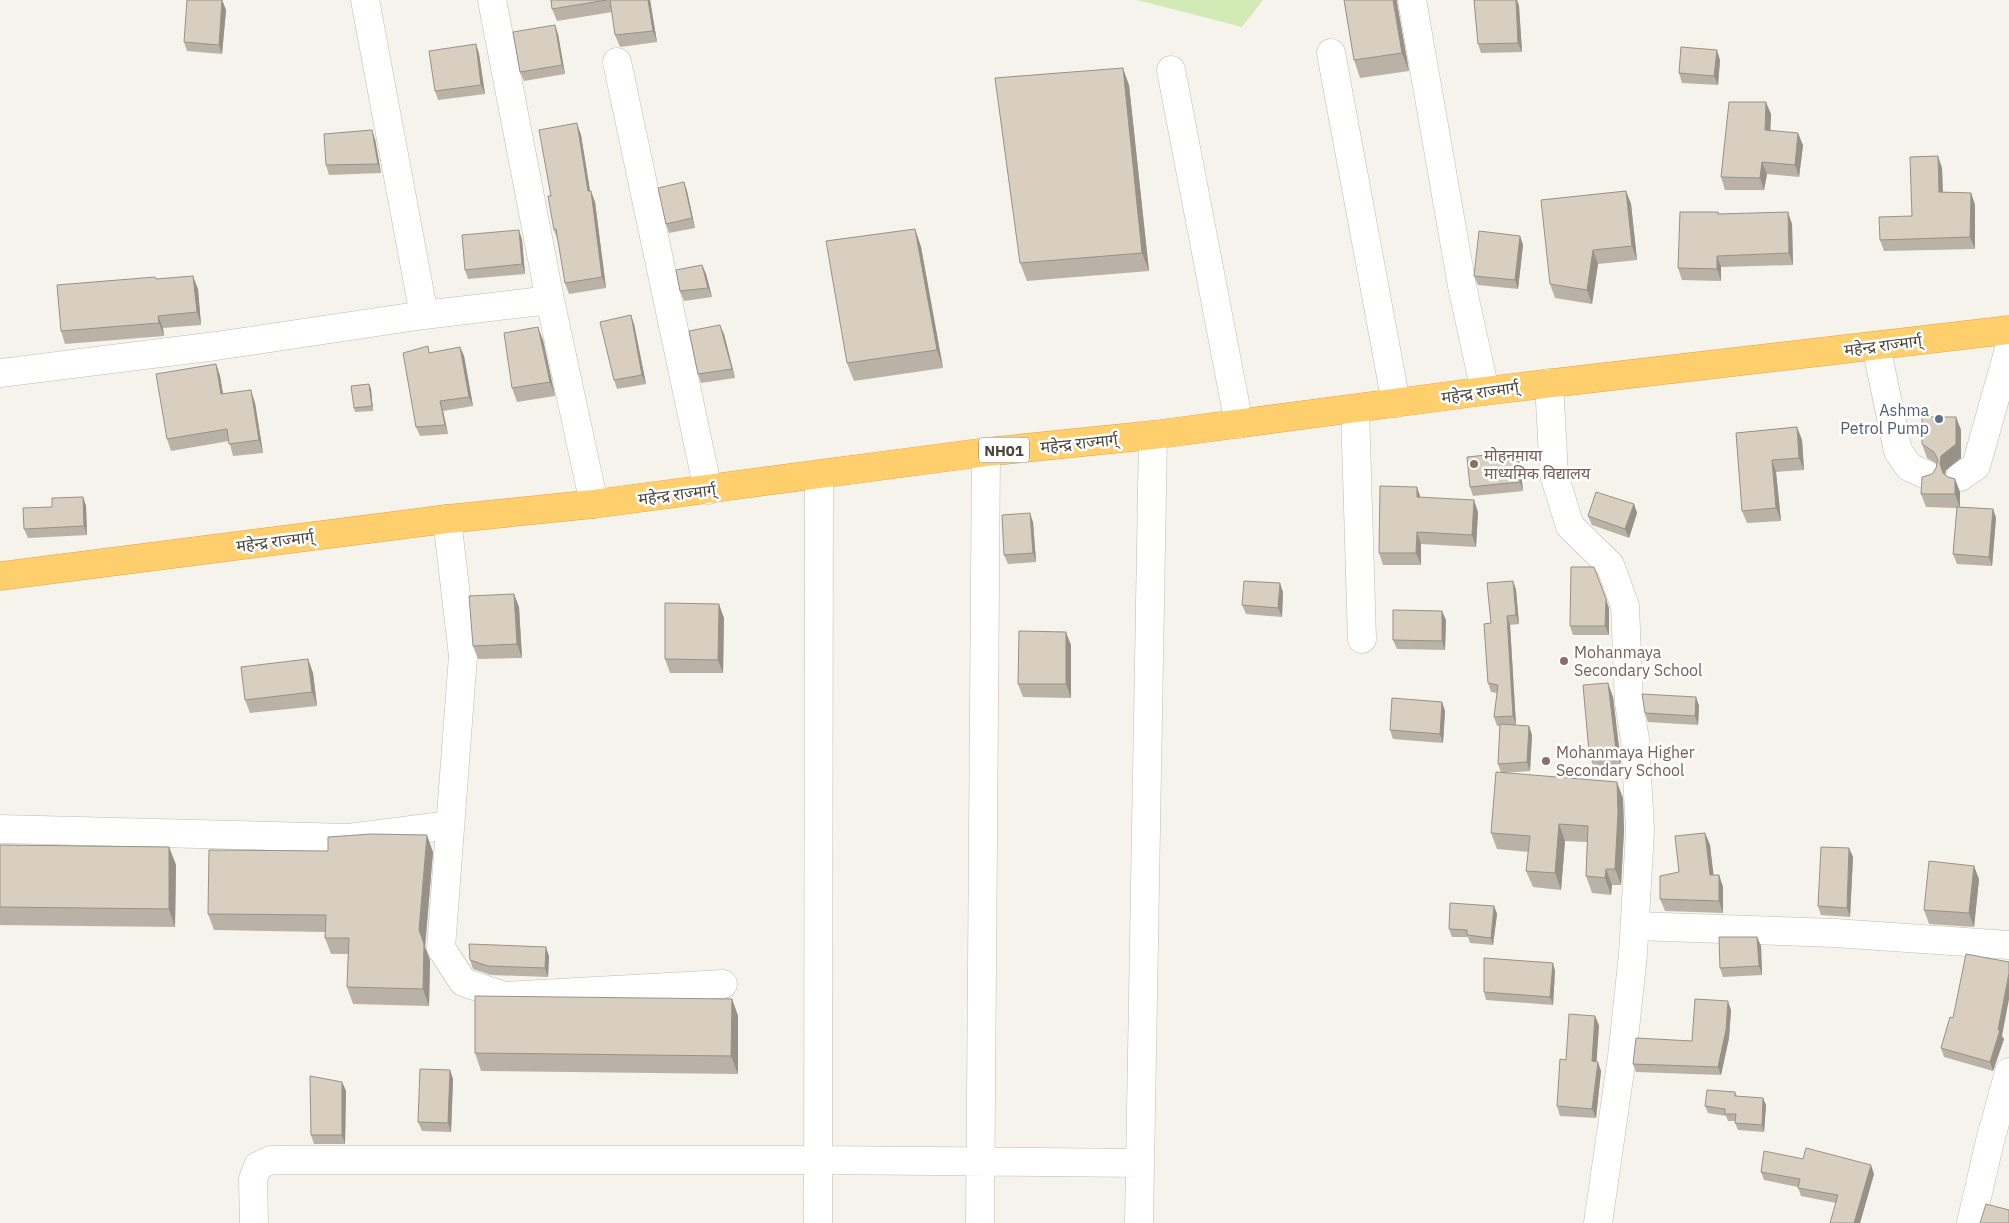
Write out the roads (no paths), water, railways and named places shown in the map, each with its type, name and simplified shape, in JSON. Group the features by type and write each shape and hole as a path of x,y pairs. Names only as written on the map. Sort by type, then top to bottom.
{"highway":[{"name":"महेन्द्र राज्मार्ग्","path":"0,576 447,519 708,490 986,452 1153,435 1484,390 2009,330"}],"street":[{"path":"365,0 424,315"},
{"path":"492,0 550,300 594,504"},
{"path":"1412,0 1462,286 1484,390"},
{"path":"1332,53 1396,403"},
{"path":"617,62 708,490"},
{"path":"1171,70 1239,424"},
{"path":"0,373 216,346 424,315 550,300"},
{"path":"1876,346 1898,452 1909,467 1927,475"},
{"path":"1960,476 1976,466 2009,349"},
{"path":"1549,383 1554,474 1570,526 1610,565 1625,606 1628,702 1635,740 1640,830 1635,926 1622,1057 1598,1223"},
{"path":"1355,409 1362,639"},
{"path":"1138,1223 1153,435"},
{"path":"980,1223 986,452"},
{"path":"818,1223 819,475"},
{"path":"447,519 462,656 442,948 464,982 504,996 723,984"},
{"path":"0,830 349,838 450,825"},
{"path":"1635,926 1835,933 2009,945"},
{"path":"1971,1223 1990,1141 2009,1072"},
{"path":"254,1223 253,1179 258,1166 271,1160 817,1160 1140,1163"}],"place":[{"name":"Ashma Petrol Pump","path":"1939,419"},
{"name":"मोहनमाया माध्यमिक विद्यालय","path":"1474,464"},
{"name":"Mohanmaya Secondary School","path":"1564,661"},
{"name":"Mohanmaya Higher Secondary School","path":"1546,761"}]}
